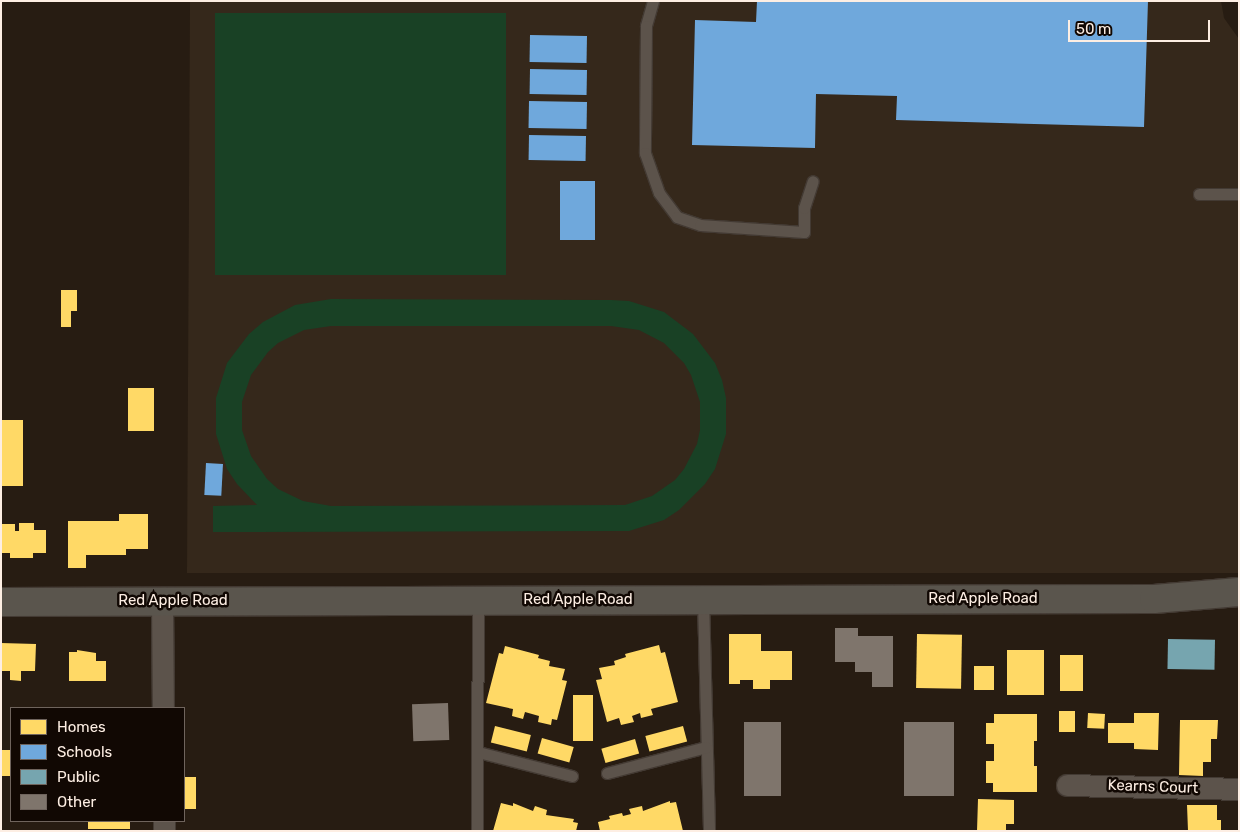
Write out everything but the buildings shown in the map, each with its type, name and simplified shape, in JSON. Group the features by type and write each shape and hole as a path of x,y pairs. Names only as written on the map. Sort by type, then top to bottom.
{"street":[{"name":"Red Apple Road","path":"1,602 1154,599 1239,592"},
{"name":"Red Apple Road","path":"1154,599 1239,609"},
{"path":"162,601 163,707"},
{"name":"Kearns Court","path":"1067,784 1239,790"}],"lane":[{"path":"653,1 646,26 645,153 659,193 678,217 700,225 804,232 804,208 813,181"},
{"path":"1199,194 1239,194"},
{"path":"478,600 478,831"},
{"path":"703,600 709,831"},
{"path":"608,774 706,747"},
{"path":"478,752 572,776"}],"shaded area":[{"path":"190,1 1221,1 1224,18 1239,39 1239,573 187,573"}],"green space":[{"path":"215,13 506,13 506,275 215,275"},
{"path":"331,299 611,300 629,301 664,312 693,334 715,363 722,380 726,398 726,434 715,469 705,484 679,510 664,520 629,531 213,532 213,506 257,505 237,484 227,469 216,434 216,398 227,363 249,334 263,322 295,305","holes":["331,326 611,326 639,330 664,343 684,363 691,375 700,402 700,430 697,444 684,469 675,480 652,496 625,505 331,506 303,501 278,489 267,479 251,456 242,430 242,402 251,375 268,352 278,343 304,330"]}]}
